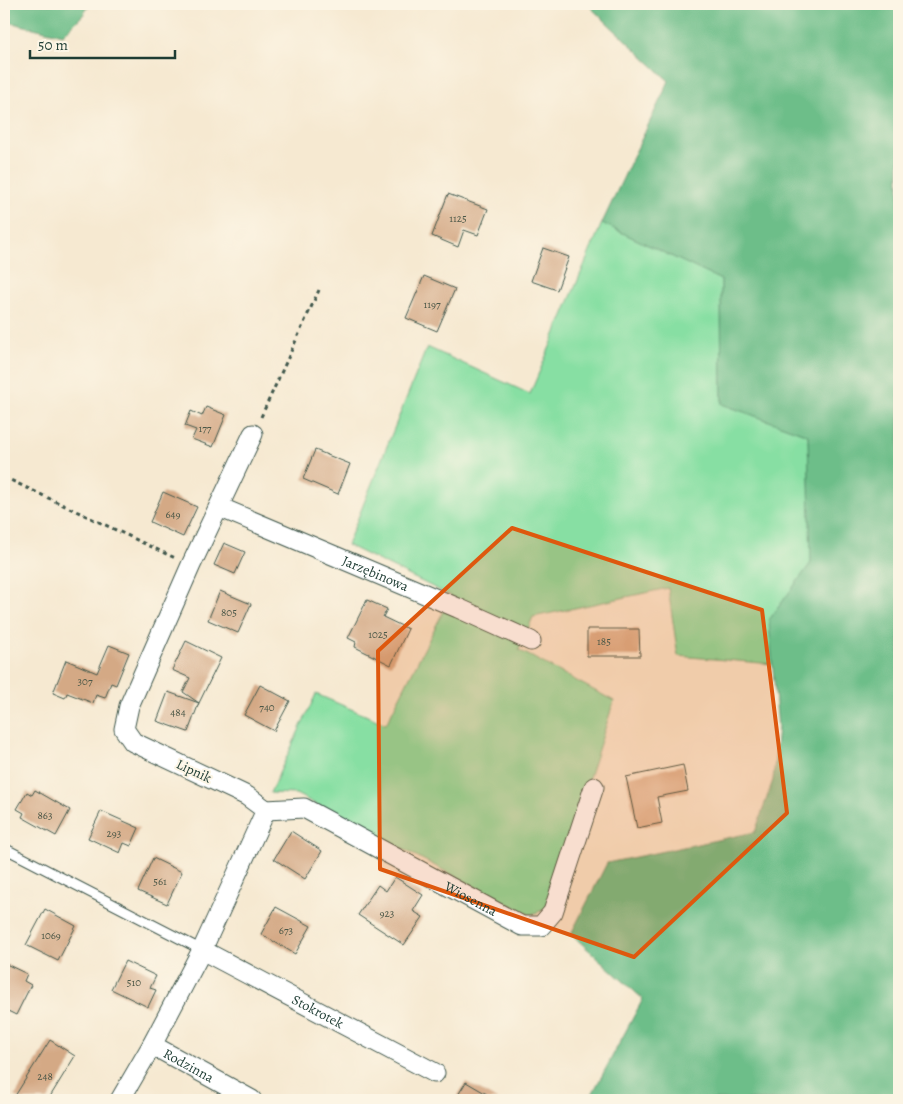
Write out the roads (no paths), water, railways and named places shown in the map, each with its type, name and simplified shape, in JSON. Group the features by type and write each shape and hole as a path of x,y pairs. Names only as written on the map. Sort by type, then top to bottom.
{"street":[{"name":"Lipnik","path":"253,434 191,565 129,706 124,729 133,742 247,796 266,810"},
{"name":"Jarzębinowa","path":"219,507 458,608 531,641"},
{"name":"Wiosenna","path":"266,810 304,808 522,926 541,926 553,912 594,788"},
{"path":"120,1100 152,1045 202,950 266,810"},
{"name":"Stokrotek","path":"202,950 435,1073"},
{"name":"Rodzinna","path":"152,1045 252,1100"}],"lane":[{"path":"4,848 202,950"}]}
